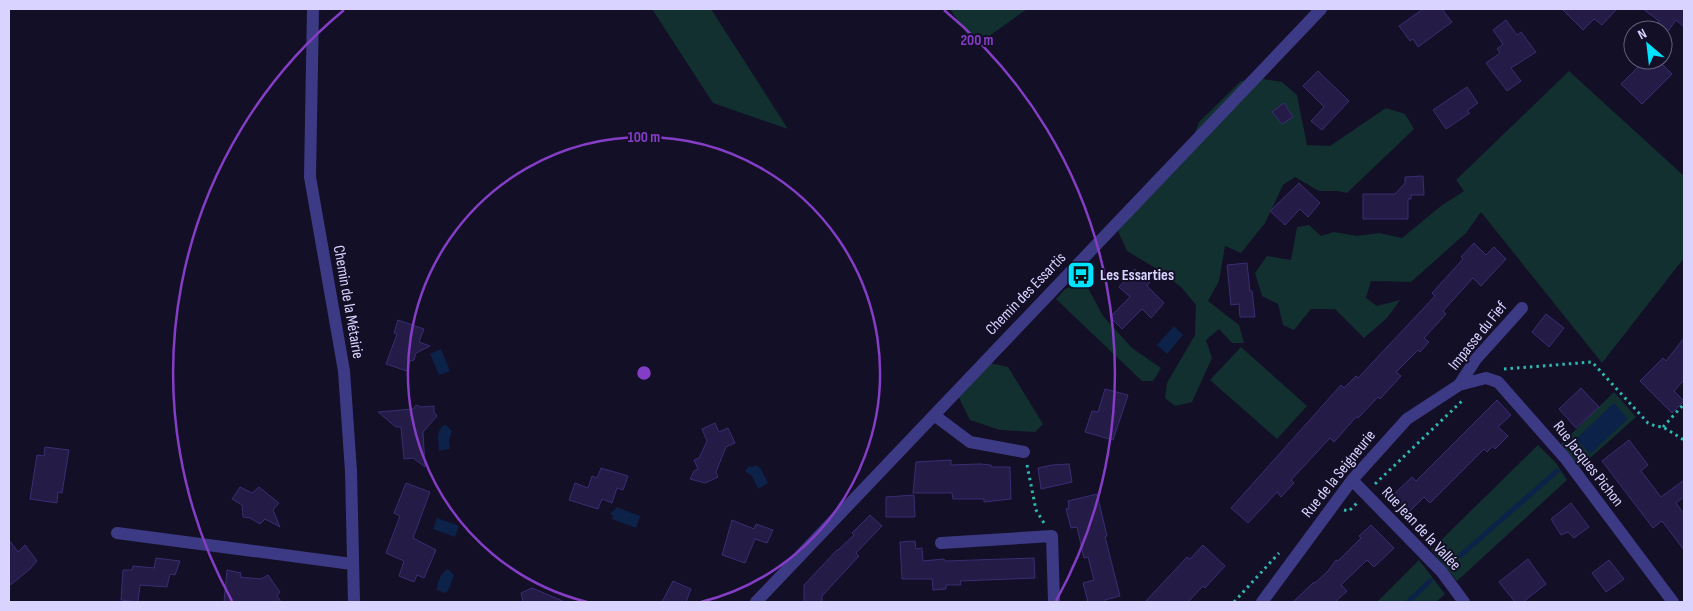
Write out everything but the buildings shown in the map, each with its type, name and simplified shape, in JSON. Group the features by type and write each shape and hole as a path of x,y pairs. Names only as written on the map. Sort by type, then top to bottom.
{"street":[{"name":"Chemin de la Métairie","path":"313,9 310,177 344,371 351,472 354,602"},
{"name":"Chemin des Essartis","path":"763,600 934,415 1320,9"},
{"name":"Impasse du Fief","path":"1459,385 1476,359 1522,308"},
{"path":"1459,385 1486,378"},
{"name":"Rue Jacques Pichon","path":"1486,378 1498,382 1564,458 1673,602"},
{"name":"Rue de la Seigneurie","path":"1262,602 1352,480 1407,419 1459,385"},
{"path":"934,415 970,442 1024,452"},
{"name":"Rue Jean de la Vallée","path":"1352,480 1441,570 1464,602"},
{"path":"117,533 352,564"},
{"path":"941,543 1052,536 1054,602"}],"path":[{"path":"1486,378 1494,370 1592,362 1648,423 1663,427 1684,440"},
{"path":"1332,507 1349,512 1366,493 1464,399"},
{"path":"1663,427 1684,404"},
{"path":"1024,452 1036,510 1052,536"},
{"path":"1234,602 1285,547"}],"green space":[{"path":"652,9 711,9 788,129 713,103"},
{"path":"950,9 1027,9 975,46"},
{"path":"1569,71 1684,176 1684,258 1602,363 1481,212 1466,233 1411,282 1371,281 1366,298 1377,306 1400,300 1387,318 1364,338 1335,309 1311,309 1294,330 1283,325 1278,304 1262,296 1255,273 1267,256 1291,260 1297,227 1309,225 1321,236 1334,232 1357,236 1379,233 1402,238 1441,206 1464,191 1456,180"},
{"path":"1263,79 1282,82 1297,95 1307,145 1330,146 1386,108 1405,114 1414,129 1347,193 1319,191 1295,177 1283,185 1265,223 1241,253 1225,246 1219,281 1208,301 1239,325 1244,343 1232,343 1219,329 1206,340 1212,358 1192,402 1175,406 1165,398 1167,383 1195,335 1196,305 1181,287 1157,269 1127,251 1118,231 1190,146 1199,122 1241,81"},
{"path":"1078,284 1088,288 1103,316 1132,348 1161,368 1153,381 1142,381 1056,299 1065,289"},
{"path":"1241,347 1307,406 1277,439 1210,380"},
{"path":"990,363 1008,367 1043,424 1035,432 1000,430 970,420 956,392"},
{"path":"1614,392 1636,417 1580,467 1561,444"},
{"path":"1538,445 1556,463 1567,480 1457,581 1431,550"},
{"path":"1419,560 1445,594 1436,602 1377,602"}],"water":[{"path":"1174,326 1183,335 1167,354 1157,345"},
{"path":"441,349 450,371 439,375 430,354"},
{"path":"1614,403 1628,419 1590,454 1576,439"},
{"path":"444,425 452,431 449,440 450,449 439,451 439,433"},
{"path":"756,465 761,469 768,483 758,489 752,476 745,471 749,466 753,467"},
{"path":"616,507 640,516 636,528 612,519 613,516 610,513"},
{"path":"437,518 459,526 455,537 433,529"},
{"path":"448,569 454,575 448,591 445,593 437,590 437,587 441,575"}],"waterway":[{"path":"1461,555 1557,471"},
{"path":"1408,602 1430,581"}],"place":[{"name":"Les Essarties","path":"1081,275"}]}
